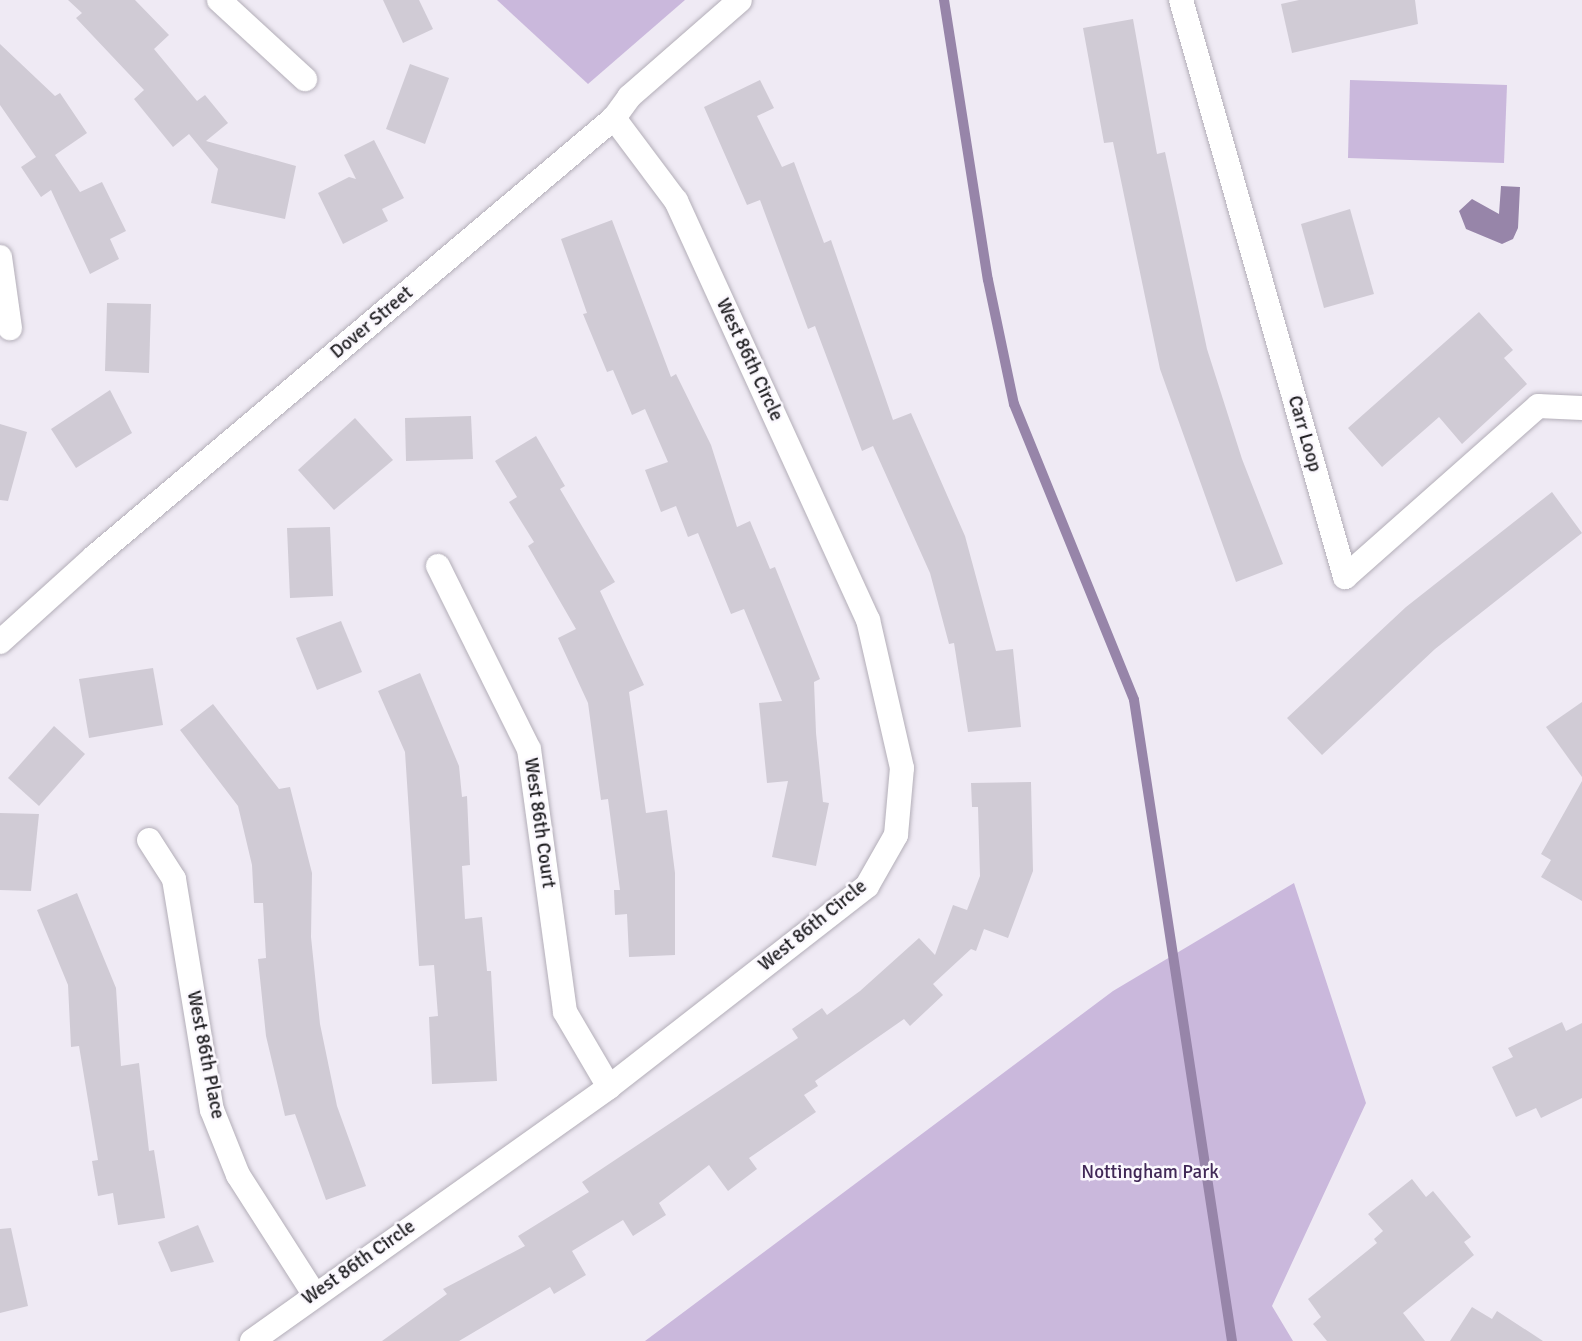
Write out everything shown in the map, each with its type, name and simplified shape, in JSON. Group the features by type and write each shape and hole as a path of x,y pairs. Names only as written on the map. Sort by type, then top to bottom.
{"street":[{"path":"219,0 305,79"},
{"name":"Dover Street","path":"0,642 94,557 614,118 629,97 740,0"},
{"name":"Carr Loop","path":"1181,0 1345,577 1538,407 1582,408"},
{"name":"West 86th Circle","path":"252,1341 314,1294 609,1087 867,886 896,835 902,768 868,620 676,201 614,118"},
{"path":"0,257 10,328"},
{"name":"West 86th Court","path":"438,566 529,749 565,1012 609,1087"},
{"name":"West 86th Place","path":"149,840 174,879 212,1110 238,1175 314,1294"}],"green space":[{"path":"497,0 685,0 588,84"},
{"path":"1350,80 1507,85 1504,163 1348,158"},
{"name":"Nottingham Park","path":"1294,883 1366,1103 1272,1306 1293,1341 645,1341 1113,991"}],"shaded area":[{"path":"1501,186 1520,187 1518,228 1513,239 1502,244 1466,229 1459,211 1472,199 1499,214"}],"building":[{"path":"68,0 135,0 169,35 154,49 197,101 205,95 228,123 206,141 296,166 285,219 211,203 218,169 189,134 173,147 134,99 144,90 76,18 82,13"},
{"path":"383,0 419,0 433,29 403,43"},
{"path":"1299,0 1415,0 1418,24 1292,53 1281,4"},
{"path":"1133,19 1157,154 1165,152 1207,349 1242,459 1283,564 1236,582 1160,369 1113,142 1104,143 1083,28"},
{"path":"0,44 55,96 60,93 87,133 55,155 80,192 102,182 126,231 110,239 119,259 90,274 51,190 41,197 21,167 36,157 0,105"},
{"path":"410,64 449,78 425,144 386,129"},
{"path":"760,80 774,108 757,116 782,167 794,162 824,243 831,240 893,420 911,413 965,536 996,651 1013,649 1021,727 968,732 954,643 949,644 930,573 873,446 862,451 815,326 808,329 760,200 747,205 704,107"},
{"path":"374,140 404,198 382,209 388,221 343,244 318,193 349,177 356,179 344,155"},
{"path":"1350,209 1374,294 1324,308 1301,224"},
{"path":"612,220 671,377 676,374 711,445 737,527 750,521 770,569 775,567 820,679 814,682 816,733 823,802 829,803 816,866 772,857 788,781 767,783 759,703 782,701 744,609 731,614 698,533 688,537 676,506 661,512 645,470 668,462 645,409 632,415 613,370 607,372 583,314 587,313 561,239"},
{"path":"107,303 151,304 149,373 105,371"},
{"path":"1479,312 1513,350 1504,358 1527,384 1462,444 1439,417 1382,467 1348,428"},
{"path":"110,390 132,433 76,468 51,429"},
{"path":"471,416 473,459 406,461 405,418"},
{"path":"355,418 393,460 334,510 298,470"},
{"path":"0,424 27,432 8,501 0,500"},
{"path":"536,436 565,486 560,489 615,582 600,591 644,685 629,692 646,813 667,810 675,873 675,955 629,957 627,914 615,915 614,890 620,890 608,799 601,800 588,703 558,638 576,629 528,546 534,542 509,502 517,497 495,461"},
{"path":"1552,492 1582,533 1435,649 1322,755 1287,718 1406,607"},
{"path":"330,527 333,596 290,598 287,528"},
{"path":"341,621 362,672 317,690 296,638"},
{"path":"153,668 163,725 89,738 79,679"},
{"path":"420,673 459,766 462,797 467,796 470,865 462,866 465,919 482,917 487,971 491,971 497,1081 432,1084 429,1017 438,1016 434,965 419,966 405,752 378,691"},
{"path":"1582,702 1582,777 1546,727"},
{"path":"213,704 279,789 290,787 312,873 311,937 320,1024 337,1106 366,1186 326,1200 295,1114 285,1116 266,1036 258,959 266,958 263,903 254,903 252,865 238,806 180,730"},
{"path":"54,726 85,754 39,806 8,778"},
{"path":"1582,781 1582,901 1541,877 1551,860 1541,854"},
{"path":"1031,782 1033,871 1008,938 984,929 976,951 971,949 933,984 943,995 910,1026 904,1019 815,1081 818,1086 804,1095 816,1112 749,1158 757,1169 728,1191 709,1165 659,1203 666,1215 633,1236 623,1220 572,1251 586,1275 554,1294 550,1287 459,1341 382,1341 447,1294 443,1289 525,1246 518,1236 589,1192 582,1182 798,1038 792,1029 822,1008 827,1015 860,991 919,938 935,955 953,905 967,910 980,876 978,807 972,807 971,783"},
{"path":"0,813 39,814 31,891 0,890"},
{"path":"77,893 116,988 121,1066 139,1063 149,1151 154,1150 165,1218 118,1225 113,1193 98,1196 92,1161 98,1160 79,1046 71,1047 68,985 37,910"},
{"path":"1562,1022 1566,1031 1582,1023 1582,1098 1541,1118 1536,1108 1516,1117 1492,1067 1513,1057 1508,1048"},
{"path":"1412,1179 1426,1197 1433,1191 1471,1237 1464,1242 1474,1255 1403,1313 1425,1341 1327,1341 1313,1324 1321,1317 1308,1299 1377,1243 1374,1239 1383,1231 1368,1214"},
{"path":"198,1225 214,1262 171,1272 158,1242"},
{"path":"11,1228 28,1306 0,1313 0,1229"},
{"path":"1472,1307 1492,1319 1497,1311 1543,1341 1450,1341"}],"waterway":[{"path":"944,0 988,280 1014,404 1134,700 1232,1341"}]}
